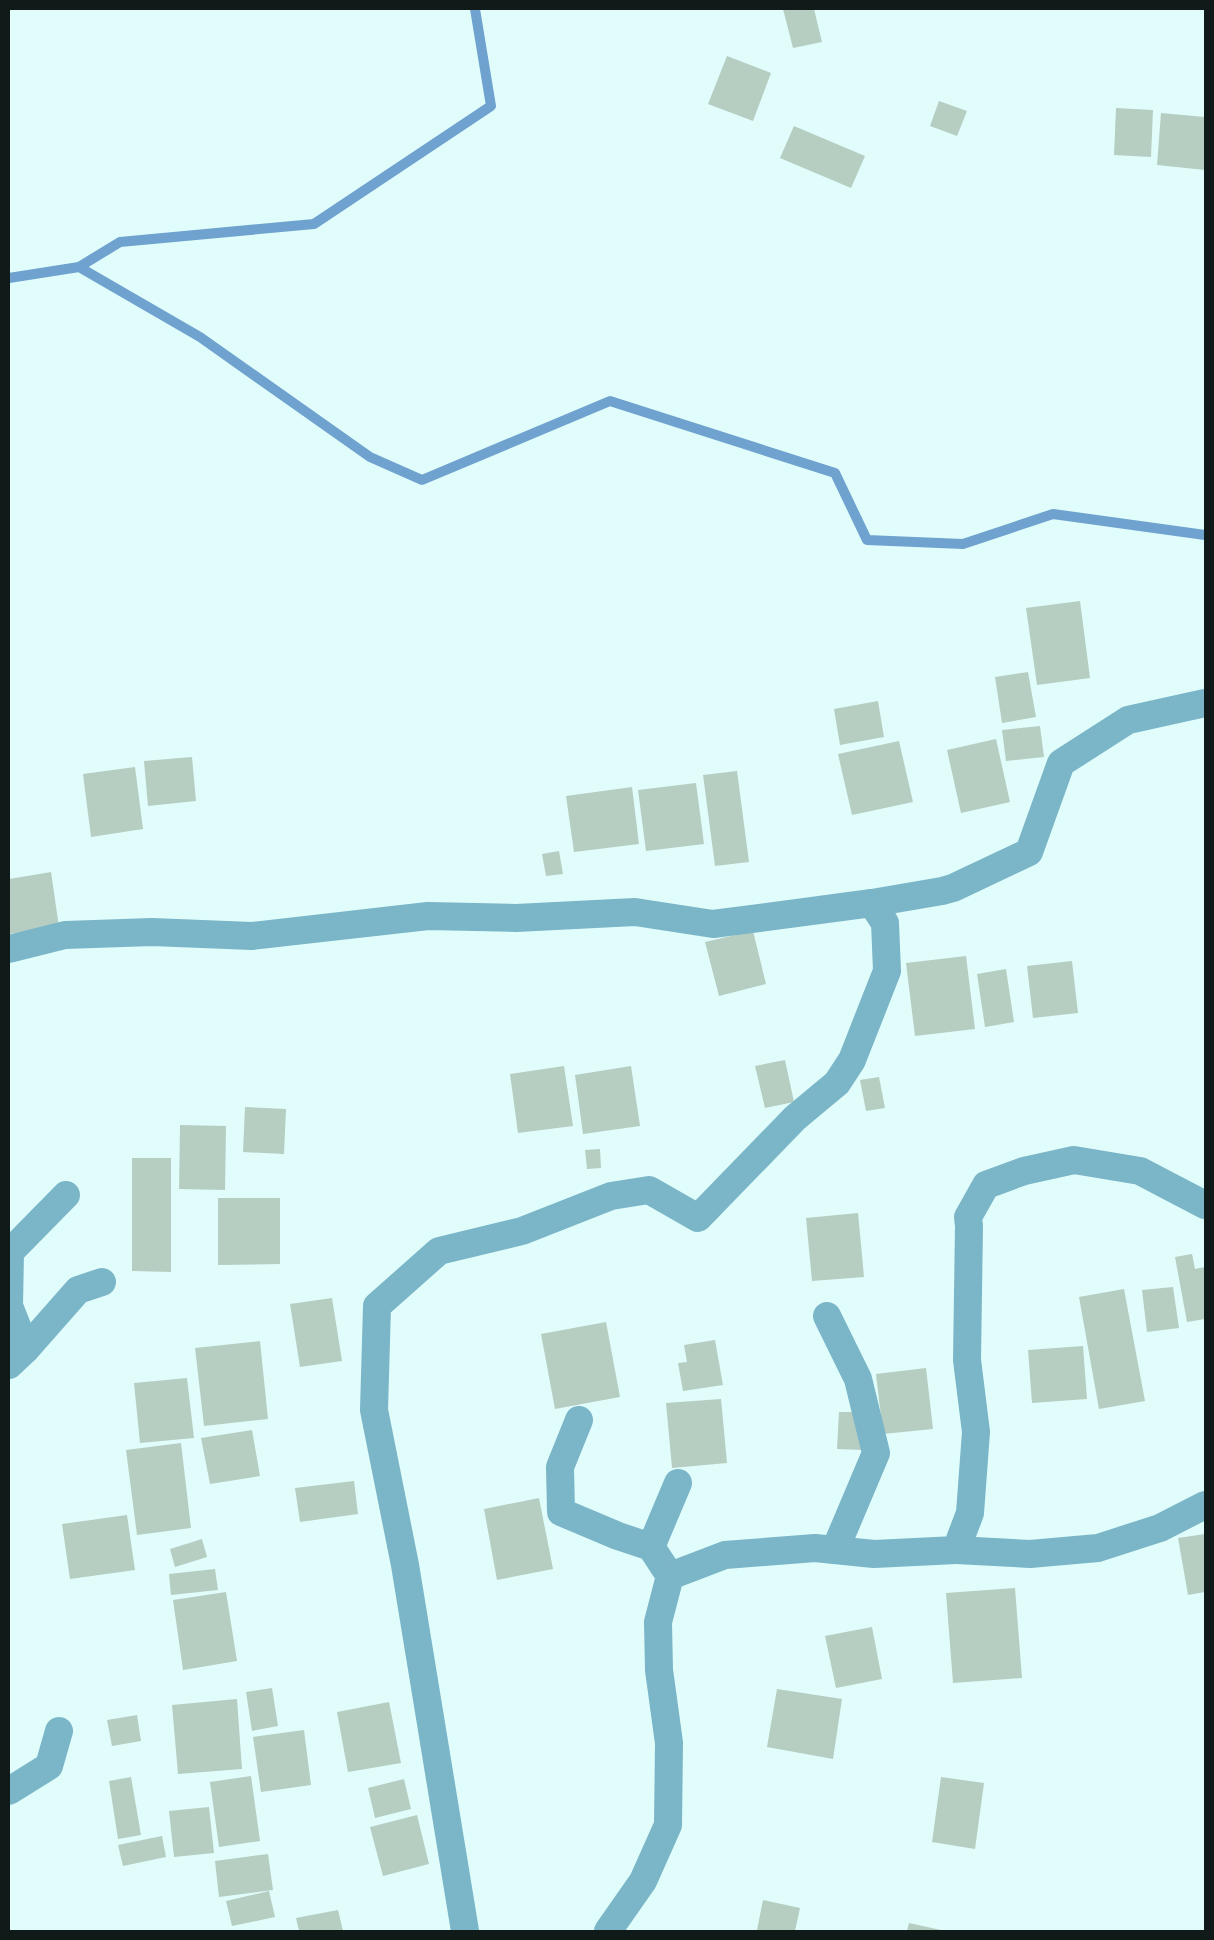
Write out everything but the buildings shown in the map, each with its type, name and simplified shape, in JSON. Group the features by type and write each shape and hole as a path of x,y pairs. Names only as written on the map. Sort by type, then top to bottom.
{"street":[{"path":"9,949 65,935 152,932 252,936 428,916 516,918 634,912 714,924 872,903 953,888 1029,852 1061,763 1128,720 1205,703"},
{"path":"465,1931 405,1565 374,1410 377,1306 439,1252 522,1230 611,1196 649,1190 698,1218 795,1118 836,1083 852,1060 887,972 885,923 872,903"},
{"path":"956,1550 970,1513 976,1432 967,1360 968,1217 986,1185 1024,1171 1074,1160 1140,1171 1205,1205"},
{"path":"17,1357 10,1306 10,1252 66,1195"},
{"path":"17,1357 78,1290 102,1282"},
{"path":"827,1316 858,1379 876,1453 835,1550"},
{"path":"579,1420 560,1467 561,1512 618,1536 651,1547 670,1576 658,1622 659,1670 670,1743 668,1825 643,1880 608,1931"},
{"path":"651,1547 678,1483"},
{"path":"670,1576 725,1555 815,1548 874,1554 956,1550 1030,1554 1098,1548 1160,1528 1205,1505"},
{"path":"9,1791 49,1766 59,1732"}],"waterway":[{"path":"79,267 120,242 314,224 491,106 475,9"},
{"path":"9,278 79,267 200,337 370,457 422,480 610,401 835,473 867,540 963,544 1053,514 1205,535"}]}
